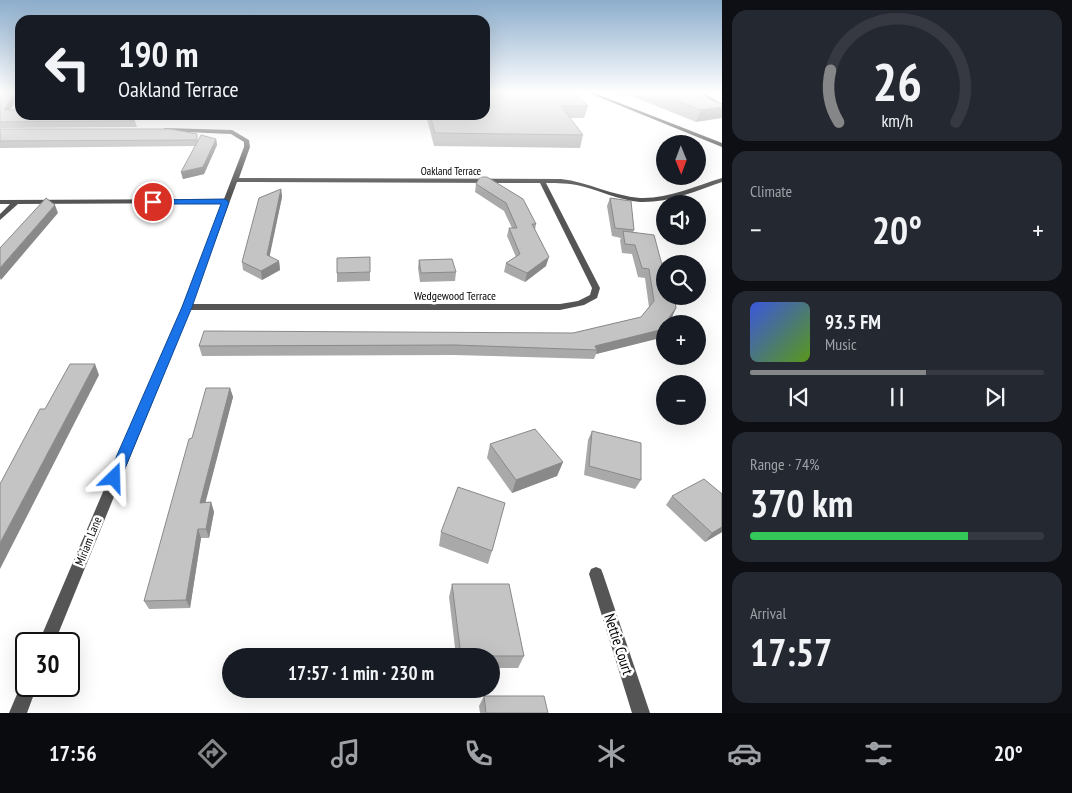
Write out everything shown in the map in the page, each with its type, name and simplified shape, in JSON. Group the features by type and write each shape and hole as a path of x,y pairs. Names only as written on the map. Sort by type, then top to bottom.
{"main road":[{"path":"675,126 722,145"}],"street":[{"name":"Miriam Lane","path":"51,632 187,307 247,147 247,141 242,136 232,132 154,130"},
{"name":"Oakland Terrace","path":"235,180 579,182 627,198 654,200 722,180"},
{"name":"Wedgewood Terrace","path":"187,307 550,307 581,303 594,296 596,288 542,181"},
{"path":"0,202 225,202"},
{"path":"0,218 16,202"},
{"name":"Nettie Court","path":"596,574 642,713"},
{"path":"18,713 25,697"}],"building":[{"path":"433,126 576,126 583,135 435,133"},
{"path":"0,129 170,129 197,134 197,140 0,141"},
{"path":"201,135 216,139 203,167 181,172"},
{"path":"480,177 487,177 523,199 536,224 532,224 549,257 527,273 506,263 520,254 509,228 517,228 506,203 476,184"},
{"path":"281,189 267,255 279,261 261,271 242,262 259,198"},
{"path":"46,198 55,205 0,268 0,248"},
{"path":"610,198 631,201 634,230 615,228"},
{"path":"623,231 654,235 659,255 656,255 656,305 676,305 676,308 671,315 656,315 656,331 595,346 597,350 455,345 199,346 204,331 573,333 641,317 654,301 649,269 642,268 635,245 625,244"},
{"path":"370,257 370,272 337,273 337,258"},
{"path":"452,259 456,272 421,273 419,260"},
{"path":"70,364 95,364 0,543 0,484 40,409 45,409"},
{"path":"206,388 230,388 200,503 211,502 206,529 198,529 186,600 144,601 189,439 192,438"},
{"path":"535,429 563,462 516,480 490,444"},
{"path":"592,431 641,443 641,480 589,466"},
{"path":"704,479 722,494 722,527 712,533 672,496"},
{"path":"458,487 505,503 492,551 441,532"},
{"path":"452,584 509,584 524,656 500,656 500,648 460,648"},
{"path":"544,696 548,713 486,713 484,698"}],"route":[{"path":"114,478 167,349 187,307 225,202 153,202"}]}
